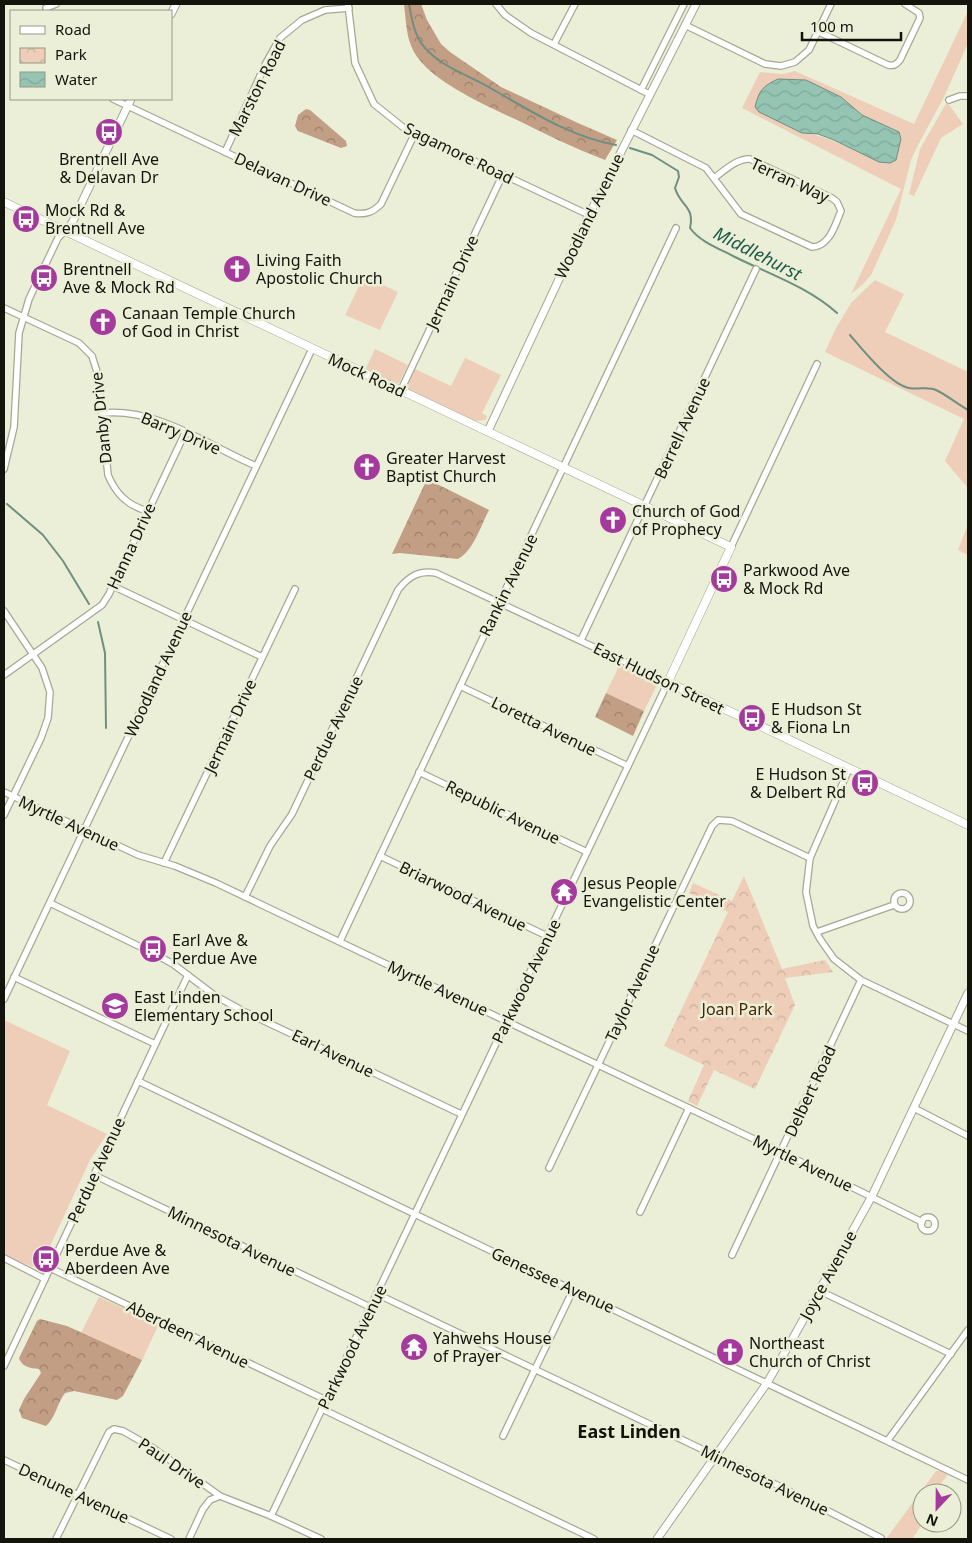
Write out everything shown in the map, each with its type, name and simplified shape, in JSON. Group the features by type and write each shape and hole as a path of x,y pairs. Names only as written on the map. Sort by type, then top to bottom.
{"main road":[{"name":"Mock Road","path":"4,202 563,468 646,505 731,547"},
{"name":"Parkwood Avenue","path":"668,682 731,547"},
{"name":"East Hudson Street","path":"668,682 968,824"}],"street":[{"path":"45,8 56,4"},
{"path":"496,4 505,15 531,33 649,94"},
{"path":"554,44 575,4"},
{"path":"641,90 684,4"},
{"name":"Woodland Avenue","path":"488,431 589,215 696,4"},
{"path":"686,25 765,64 781,66 795,62 806,54 832,4"},
{"path":"818,32 888,65 897,64 920,18 919,13 905,4"},
{"name":"Sagamore Road","path":"349,6 355,63 374,104 404,128 589,215"},
{"name":"Marston Road","path":"225,152 266,63 280,38 302,20 325,10 349,6"},
{"path":"949,100 960,96 968,96"},
{"path":"4,469 14,426 19,333 29,299 58,238 72,223 129,102"},
{"name":"Delavan Drive","path":"129,102 225,152 354,213 362,214 376,210 381,204 416,133"},
{"path":"631,130 700,165 714,178"},
{"name":"Terran Way","path":"744,159 750,160 832,198 841,210 826,242 820,246 812,247 741,214 714,178 739,161 744,159"},
{"name":"Jermain Drive","path":"401,390 503,174"},
{"name":"Rankin Avenue","path":"340,942 676,228"},
{"name":"Berrell Avenue","path":"581,640 756,269"},
{"name":"Danby Drive","path":"4,308 79,343 92,356 98,375 108,475 114,489 125,501 147,511"},
{"name":"Woodland Avenue","path":"4,999 312,349"},
{"name":"Parkwood Avenue","path":"731,547 817,364"},
{"name":"Barry Drive","path":"103,413 129,413 161,422 256,466"},
{"name":"Hanna Drive","path":"4,675 102,605 113,586 185,433"},
{"name":"Perdue Avenue","path":"245,897 270,846 292,814 398,590 410,577 419,572 430,572"},
{"name":"East Hudson Street","path":"430,572 500,602 668,682"},
{"path":"113,586 262,657"},
{"name":"Jermain Drive","path":"164,863 295,589"},
{"path":"4,611 42,668 50,692 48,718 4,815"},
{"name":"Parkwood Avenue","path":"271,1516 668,682"},
{"name":"Loretta Avenue","path":"460,686 628,766"},
{"path":"850,769 810,858 806,892 814,926 834,959 861,980 968,1031"},
{"name":"Republic Avenue","path":"419,772 587,852"},
{"name":"Myrtle Avenue","path":"4,792 138,855 216,883 781,1152 922,1222"},
{"name":"Taylor Avenue","path":"549,1168 708,832 718,820 732,821 810,858"},
{"name":"Briarwood Avenue","path":"380,856 547,936"},
{"name":"Earl Avenue","path":"50,903 151,952 188,975 214,995 243,1010 462,1114"},
{"path":"817,932 894,904"},
{"name":"Perdue Avenue","path":"4,1366 188,975"},
{"path":"14,977 155,1044"},
{"name":"Delbert Road","path":"732,1255 861,980"},
{"name":"Joyce Avenue","path":"657,1539 767,1383 820,1291 872,1196 968,993"},
{"name":"Genessee Avenue","path":"138,1082 968,1480"},
{"path":"640,1212 689,1108"},
{"path":"914,1108 968,1136"},
{"name":"Minnesota Avenue","path":"94,1175 370,1307"},
{"path":"4,1258 44,1279"},
{"name":"Aberdeen Avenue","path":"50,1268 326,1400"},
{"path":"502,1436 573,1290"},
{"path":"820,1291 951,1354"},
{"name":"Minnesota Avenue","path":"377,1294 779,1486 881,1538"},
{"path":"888,1440 968,1330"},
{"path":"322,1409 594,1539"},
{"name":"Paul Drive","path":"78,1496 109,1432 114,1429 123,1431 153,1448 220,1496"},
{"name":"Denune Avenue","path":"4,1460 171,1539"},
{"path":"56,1539 78,1496"},
{"path":"189,1539 203,1509 210,1500 220,1496 271,1516 321,1539"}],"green space":[{"path":"404,4 421,4 427,20 441,44 501,87 617,140 605,160 560,141 474,99 432,73 411,47"},
{"path":"968,11 968,43 944,97 911,160 896,220 871,275 851,294 901,189 742,108 760,72 783,74 795,71 914,124","holes":["854,109 862,115 899,132 879,162 832,140 802,133"]},
{"path":"947,102 963,124 941,138 914,196 909,194 920,149"},
{"path":"306,109 310,110 346,141 347,146 341,148 298,131 295,126 298,115"},
{"path":"364,276 398,292 380,330 345,315"},
{"path":"875,280 904,294 885,332 968,372 968,488 945,461 964,419 825,352 851,303"},
{"path":"375,349 408,365 399,383 393,383 365,370"},
{"path":"465,358 501,375 482,413 487,416 485,420 475,421 407,388 415,369 451,386"},
{"path":"427,479 489,510 473,543 464,555 458,559 400,553 392,554"},
{"path":"968,524 968,555 958,550"},
{"path":"620,664 655,681 657,685 644,711 606,693"},
{"path":"606,693 644,711 633,736 595,717"},
{"name":"Joan Park","path":"744,876 782,969 825,960 833,972 785,978 795,1005 755,1089 714,1070 697,1106 688,1101 704,1065 664,1046 728,912 689,893 693,883 732,901"},
{"path":"4,1020 70,1051 47,1105 107,1134 90,1160 41,1268 33,1267 4,1255"},
{"path":"99,1297 159,1324 142,1360 81,1333"},
{"path":"40,1319 67,1326 142,1360 123,1396 117,1400 74,1391 65,1393 46,1426 22,1418 19,1410 41,1373 39,1369 24,1365 19,1358 37,1321"},
{"path":"936,1471 942,1471 947,1474 942,1483 927,1483"},
{"path":"912,1504 912,1533 916,1533 912,1539 886,1539"}],"water":[{"path":"778,79 806,80 841,97 862,115 899,132 901,139 896,160 890,163 879,162 834,140 818,134 802,133 759,112 755,107 758,96 765,86"}],"waterway":[{"name":"Middlehurst","path":"409,4 411,17 420,42 442,62 548,121 581,135 616,145"},
{"name":"Middlehurst","path":"630,148 652,155 678,171 679,177 675,188 680,199 689,210 690,228 699,237 717,248 801,288 837,313"},
{"name":"Middlehurst","path":"850,335 877,366 894,380 909,388 930,388 936,390 968,410"},
{"path":"7,504 43,535 63,561 89,604"},
{"path":"98,622 105,653 106,728"}],"place":[{"name":"Brentnell Ave & Delavan Dr","path":"109,132"},
{"name":"Mock Rd & Brentnell Ave","path":"26,219"},
{"name":"Living Faith Apostolic Church","path":"237,269"},
{"name":"Brentnell Ave & Mock Rd","path":"44,278"},
{"name":"Canaan Temple Church of God in Christ","path":"103,322"},
{"name":"Greater Harvest Baptist Church","path":"367,467"},
{"name":"Church of God of Prophecy","path":"613,520"},
{"name":"Parkwood Ave & Mock Rd","path":"724,579"},
{"name":"E Hudson St & Fiona Ln","path":"752,718"},
{"name":"E Hudson St & Delbert Rd","path":"865,783"},
{"name":"Jesus People Evangelistic Center","path":"564,892"},
{"name":"Earl Ave & Perdue Ave","path":"153,949"},
{"name":"East Linden Elementary School","path":"115,1006"},
{"name":"Perdue Ave & Aberdeen Ave","path":"46,1259"},
{"name":"Yahwehs House of Prayer","path":"414,1347"},
{"name":"Northeast Church of Christ","path":"730,1352"}],"district":[{"name":"East Linden","path":"629,1431"}]}
